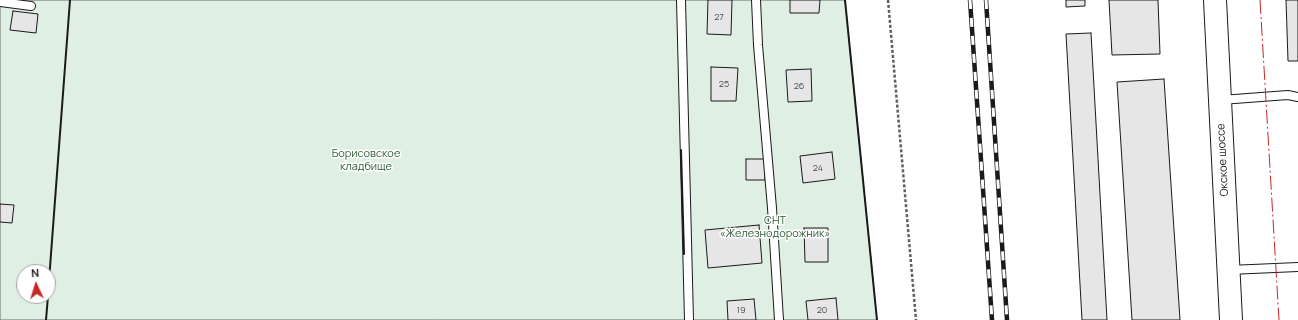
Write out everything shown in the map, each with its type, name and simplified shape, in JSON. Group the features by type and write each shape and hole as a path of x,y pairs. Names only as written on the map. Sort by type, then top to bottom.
{"main road":[{"name":"Окское шоссе","path":"1215,0 1230,320"}],"lane":[{"path":"681,0 689,320"},
{"path":"756,0 758,45 772,208 779,320"},
{"path":"0,2 31,6"},
{"path":"1220,100 1288,95 1298,97"},
{"path":"1228,270 1298,267"}],"path":[{"path":"888,0 916,320"}],"green space":[{"name":"Борисовское кладбище","path":"0,0 845,0 877,320 0,320"}],"building":[{"path":"708,0 732,0 731,35 707,34"},
{"path":"790,0 820,0 819,13 790,13"},
{"path":"1066,0 1085,0 1085,6 1066,7"},
{"path":"1109,0 1158,0 1160,54 1112,55"},
{"path":"1286,0 1298,0 1298,61 1288,61"},
{"path":"13,11 38,14 36,33 10,30"},
{"path":"1091,33 1107,320 1082,320 1066,34"},
{"path":"711,67 738,68 736,101 711,101"},
{"path":"811,69 812,101 788,102 786,70"},
{"path":"1164,79 1180,320 1132,320 1117,82"},
{"path":"832,152 835,179 803,183 800,156"},
{"path":"746,159 765,159 765,180 746,180"},
{"path":"0,204 14,205 12,223 0,222"},
{"path":"759,225 762,263 708,268 705,230"},
{"path":"804,228 828,228 828,262 805,262"},
{"path":"836,298 838,320 808,320 806,301"},
{"path":"754,299 756,320 728,320 727,301"}],"railway":[{"path":"970,0 992,320"},
{"path":"986,0 1007,320"}],"wall":[{"path":"50,264 70,0"},
{"path":"845,0 877,320"},
{"path":"681,150 684,254"},
{"path":"46,320 47,304"}],"power":[{"path":"1260,0 1279,320"}],"park label":[{"name":"СНТ «Железнодорожник»","path":"775,227"}]}
